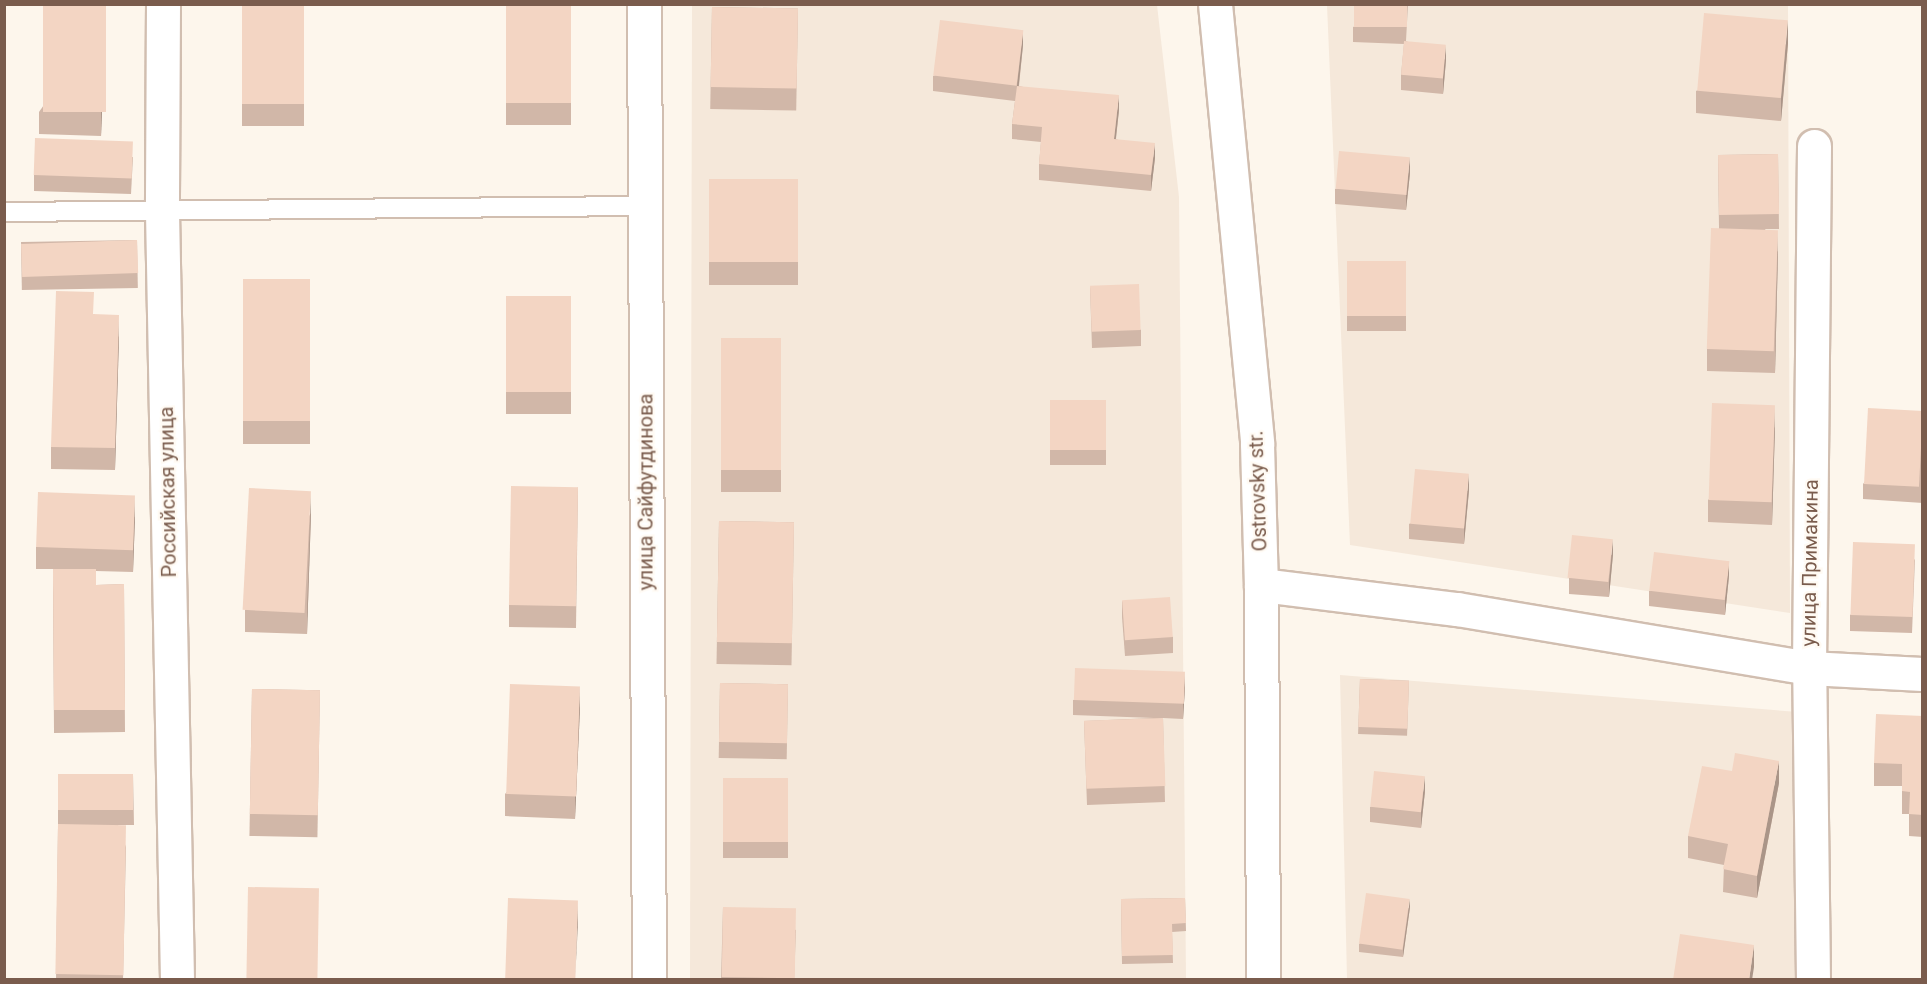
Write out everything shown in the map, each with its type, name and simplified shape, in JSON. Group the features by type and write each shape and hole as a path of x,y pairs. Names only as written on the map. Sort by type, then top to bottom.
{"street":[{"name":"Российская улица","path":"163,4 162,212 177,980"},
{"name":"улица Сайфутдинова","path":"644,4 649,980"},
{"name":"Ostrovsky str.","path":"1215,4 1257,444 1261,585 1263,980"},
{"name":"улица Примакина","path":"1813,980 1809,668 1814,146"},
{"path":"1261,585 1458,609 1809,668 1923,674"}],"lane":[{"path":"4,212 645,206"}],"shaded area":[{"path":"692,5 1157,5 1179,197 1186,979 690,980"},
{"path":"1327,5 1788,5 1790,613 1350,545"},
{"path":"1340,675 1798,712 1800,979 1347,979"}],"building":[{"path":"43,4 106,4 106,112 43,112"},
{"path":"242,4 304,4 304,104 242,104"},
{"path":"506,4 571,4 571,103 506,103"},
{"path":"1354,4 1407,4 1407,27 1354,27"},
{"path":"712,7 798,9 797,88 711,87"},
{"path":"1704,13 1788,20 1781,98 1697,91"},
{"path":"940,20 1023,30 1017,86 933,76"},
{"path":"1404,41 1446,45 1443,79 1401,75"},
{"path":"1017,86 1119,95 1114,139 1155,143 1151,175 1039,164 1042,127 1012,124"},
{"path":"35,138 133,141 132,178 34,175"},
{"path":"1339,151 1410,157 1406,195 1336,189"},
{"path":"1778,154 1779,214 1719,215 1718,155"},
{"path":"709,179 798,179 798,262 709,262"},
{"path":"1711,228 1778,230 1774,351 1707,349"},
{"path":"137,240 138,273 22,277 21,244"},
{"path":"1347,261 1406,261 1406,316 1347,316"},
{"path":"243,279 310,279 310,421 243,421"},
{"path":"1139,284 1141,330 1092,332 1090,286"},
{"path":"56,291 94,292 93,314 119,315 115,448 51,447"},
{"path":"506,296 571,296 571,392 506,392"},
{"path":"721,338 781,338 781,470 721,470"},
{"path":"1050,400 1106,400 1106,450 1050,450"},
{"path":"1712,403 1775,405 1772,502 1709,500"},
{"path":"1868,408 1922,411 1919,487 1864,484"},
{"path":"1415,469 1469,474 1464,528 1410,524"},
{"path":"511,486 578,487 576,606 509,605"},
{"path":"249,488 311,491 305,613 243,610"},
{"path":"38,492 135,495 133,550 36,547"},
{"path":"719,521 794,522 792,643 717,642"},
{"path":"1572,535 1613,539 1608,582 1568,578"},
{"path":"1853,542 1915,544 1912,617 1850,615"},
{"path":"1654,552 1729,561 1725,600 1649,591"},
{"path":"53,569 96,569 96,585 124,584 125,710 54,710"},
{"path":"1170,597 1173,637 1125,640 1122,600"},
{"path":"1075,668 1185,672 1184,704 1074,700"},
{"path":"1360,679 1409,681 1407,729 1358,727"},
{"path":"720,683 788,684 787,743 719,742"},
{"path":"510,684 580,686 576,796 506,794"},
{"path":"252,689 320,690 318,815 250,814"},
{"path":"1876,714 1923,716 1923,815 1909,814 1910,792 1902,791 1902,764 1874,763"},
{"path":"1163,718 1165,786 1086,789 1084,721"},
{"path":"1735,753 1779,761 1757,876 1723,869 1728,844 1688,836 1702,766 1732,771"},
{"path":"1374,771 1425,776 1421,812 1370,807"},
{"path":"58,774 133,774 133,810 58,810"},
{"path":"723,778 788,778 788,842 723,842"},
{"path":"58,824 126,825 123,975 55,974"},
{"path":"248,887 319,888 317,980 246,980"},
{"path":"1366,893 1410,899 1402,950 1359,944"},
{"path":"508,898 578,900 575,980 505,980"},
{"path":"1185,898 1186,923 1172,924 1173,955 1122,956 1121,899"},
{"path":"723,907 796,908 795,978 722,977"},
{"path":"1680,934 1754,945 1749,980 1673,980"}]}
